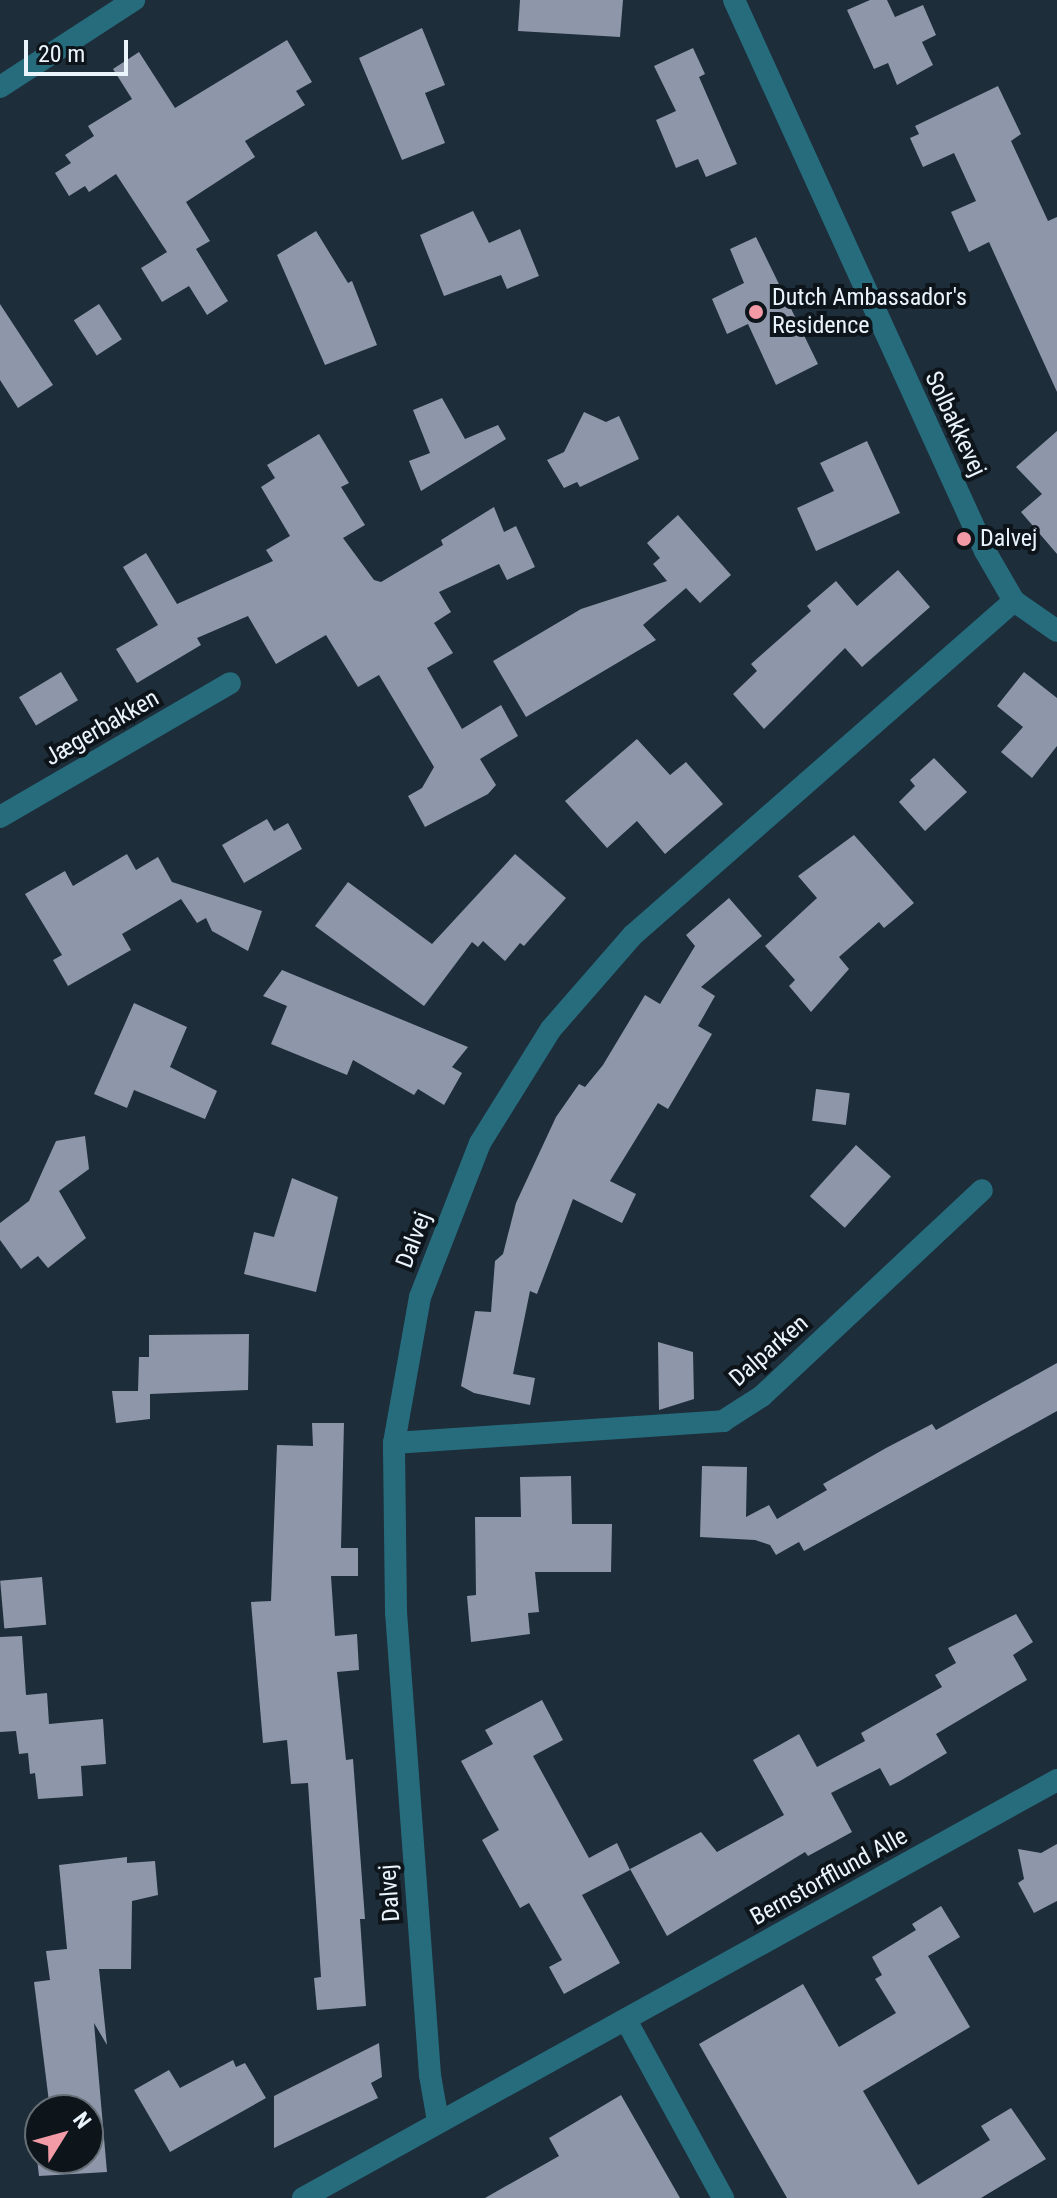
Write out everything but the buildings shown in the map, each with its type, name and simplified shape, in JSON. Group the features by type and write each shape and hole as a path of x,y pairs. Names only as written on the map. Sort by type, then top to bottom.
{"street":[{"path":"0,87 134,0"},
{"name":"Solbakkevej","path":"734,0 985,551 1014,601 1057,631"},
{"name":"Dalvej","path":"438,2121 430,2075 396,1612 394,1443 420,1297 480,1143 551,1029 633,935 1014,601"},
{"name":"Jægerbakken","path":"0,817 230,683"},
{"name":"Dalparken","path":"394,1443 723,1421 762,1396 982,1190"},
{"name":"Bernstorfflund Alle","path":"303,2198 1057,1780"},
{"path":"626,2020 717,2195"}],"place":[{"name":"Dutch Ambassador's Residence","path":"756,312"},
{"name":"Dalvej","path":"964,539"}]}
